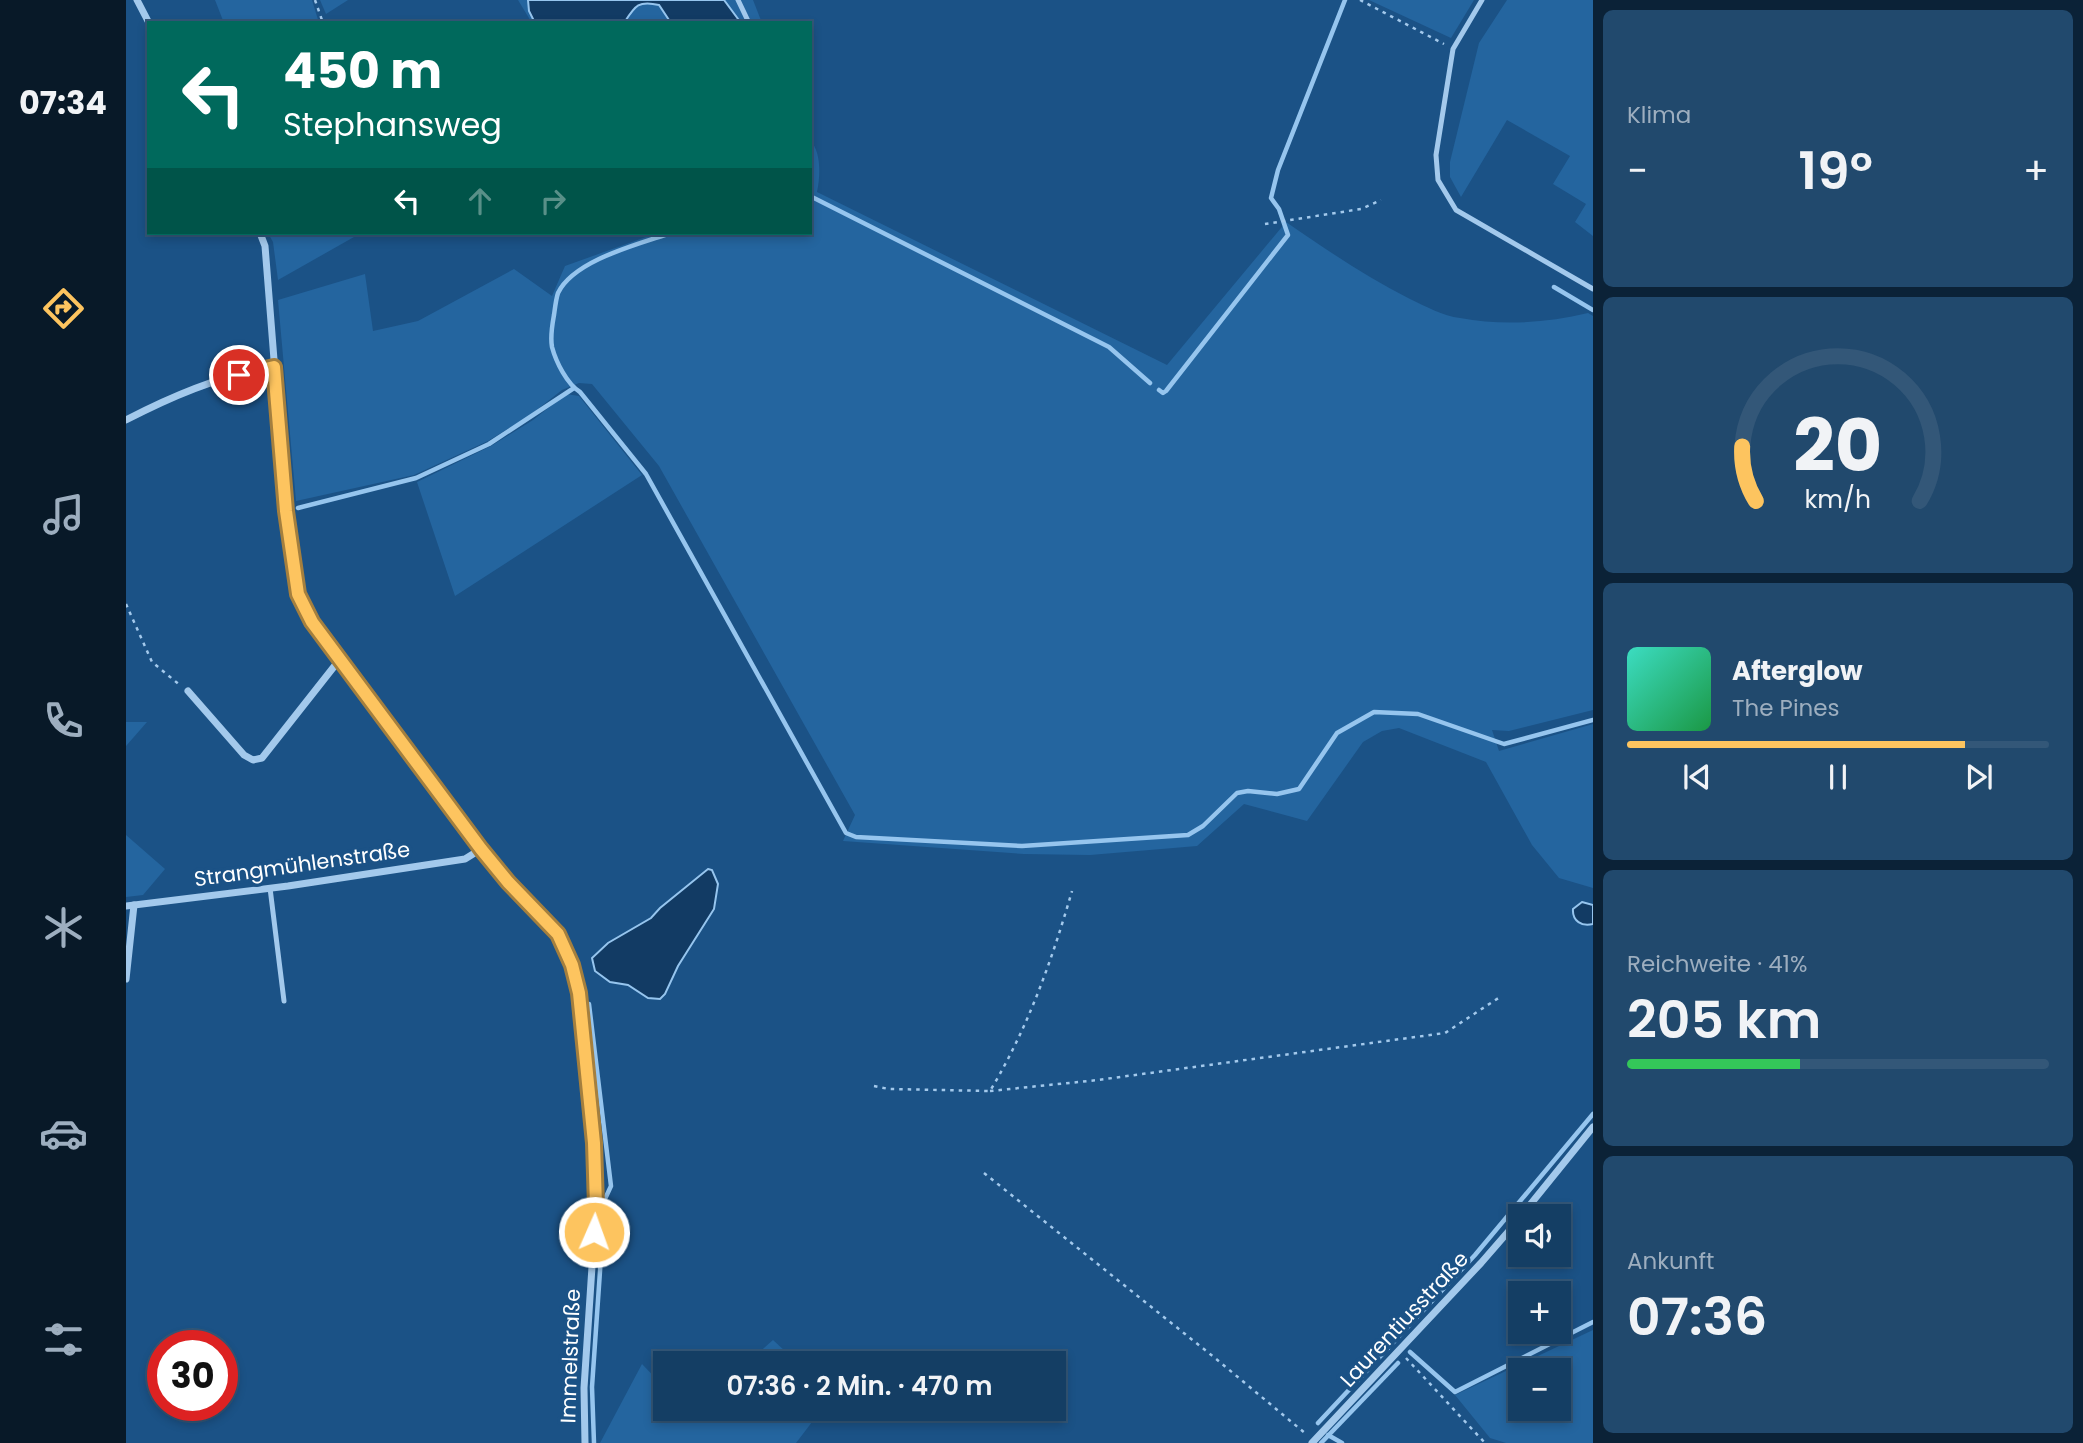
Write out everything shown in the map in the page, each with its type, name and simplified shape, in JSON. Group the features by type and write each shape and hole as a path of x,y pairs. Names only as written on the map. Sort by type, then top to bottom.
{"street":[{"path":"137,0 148,21"},
{"name":"Immelstraße","path":"261,235 265,246 286,511 298,594 312,622 481,849 508,882 558,934 572,965 579,993 594,1143 596,1206 584,1388 585,1443"},
{"path":"126,420 187,392 228,378 274,367"},
{"path":"188,691 244,755 253,760 262,758 340,659"},
{"name":"Strangmühlenstraße","path":"130,906 465,859 481,849"},
{"path":"126,979 130,906"},
{"name":"Laurentiusstraße","path":"1531,1204 1593,1127"},
{"name":"Laurentiusstraße","path":"1313,1442 1508,1231"}],"lane":[{"path":"738,0 748,21"},
{"path":"1482,0 1453,49 1436,155 1438,180 1456,209 1593,289"},
{"path":"270,888 284,1001"}],"path":[{"path":"315,0 322,21"},
{"path":"1360,0 1453,49"},
{"path":"1265,224 1361,209 1381,200"},
{"path":"126,604 152,662 188,691"},
{"path":"990,1091 1011,1056 1051,961 1072,891"},
{"path":"874,1086 889,1089 990,1091 1098,1080 1445,1033 1500,997"},
{"path":"984,1173 1215,1358 1313,1442"},
{"path":"1399,1350 1485,1443"}],"shaded area":[{"path":"215,0 312,0 318,21 223,21"},
{"path":"320,0 348,0 326,14"},
{"path":"518,0 753,0 761,21 531,21"},
{"path":"528,0 724,0 740,21 670,21 659,5 646,3 634,9 625,21 534,21"},
{"path":"1369,0 1474,0 1451,38"},
{"path":"1507,0 1593,0 1593,236 1575,222 1586,204 1553,184 1570,156 1507,120 1461,197 1450,177 1450,162 1479,43"},
{"path":"812,142 818,158 817,192 1167,365 1286,222 1378,282 1447,315 1508,323 1588,313 1593,316 1593,710 1509,731 1492,730 1499,751 1593,724 1593,888 1559,878 1532,845 1486,762 1399,728 1382,731 1363,742 1307,821 1244,804 1197,846 1090,855 1024,854 843,841 855,815 659,466 592,384 579,383 562,390 529,416 488,441 414,475 296,501 278,300 365,274 373,331 418,321 514,269 552,296 565,266 651,235 812,235"},
{"path":"269,235 357,235 278,280 273,242"},
{"path":"566,394 579,396 642,475 455,596 417,482 491,446 533,420"},
{"path":"126,722 147,722 126,746"},
{"path":"126,835 165,869 143,895 126,897"},
{"path":"708,869 712,870 718,884 714,909 660,999 648,998 628,985 610,982 595,971 592,958 608,943 651,918"},
{"path":"1582,902 1593,905 1593,924 1582,924 1574,917 1573,909"},
{"path":"1593,1330 1593,1443 1506,1443 1490,1438 1455,1395 1508,1370 1508,1421 1571,1421 1571,1358 1534,1358 1563,1344 1571,1344 1571,1340"},
{"path":"773,1340 785,1351 761,1351"},
{"path":"642,1364 653,1375 653,1421 813,1421 796,1443 600,1443"}],"waterway":[{"path":"1159,390 1163,393 1166,391 1288,235 1279,209 1271,198 1278,170 1345,0"},
{"path":"812,197 1109,347 1150,383"},
{"path":"665,235 592,262 566,281 558,293 552,347 566,378 646,474 846,833 856,837 1022,846 1188,835 1203,826 1237,793 1248,791 1277,794 1299,789 1337,733 1374,712 1418,714 1504,744 1593,720"},
{"path":"1554,287 1593,310"},
{"path":"298,508 416,478 489,444 574,388"},
{"path":"589,1004 611,1186 605,1199 592,1387 594,1443"},
{"path":"1318,1423 1475,1255 1593,1114"},
{"path":"1410,1352 1455,1392 1593,1322"},
{"path":"1321,1443 1398,1363"},
{"path":"1328,1435 1342,1443"}],"route":[{"path":"239,375 274,367 286,511 298,594 312,622 481,849 508,882 558,934 572,965 579,993 594,1143 594,1232"}]}
